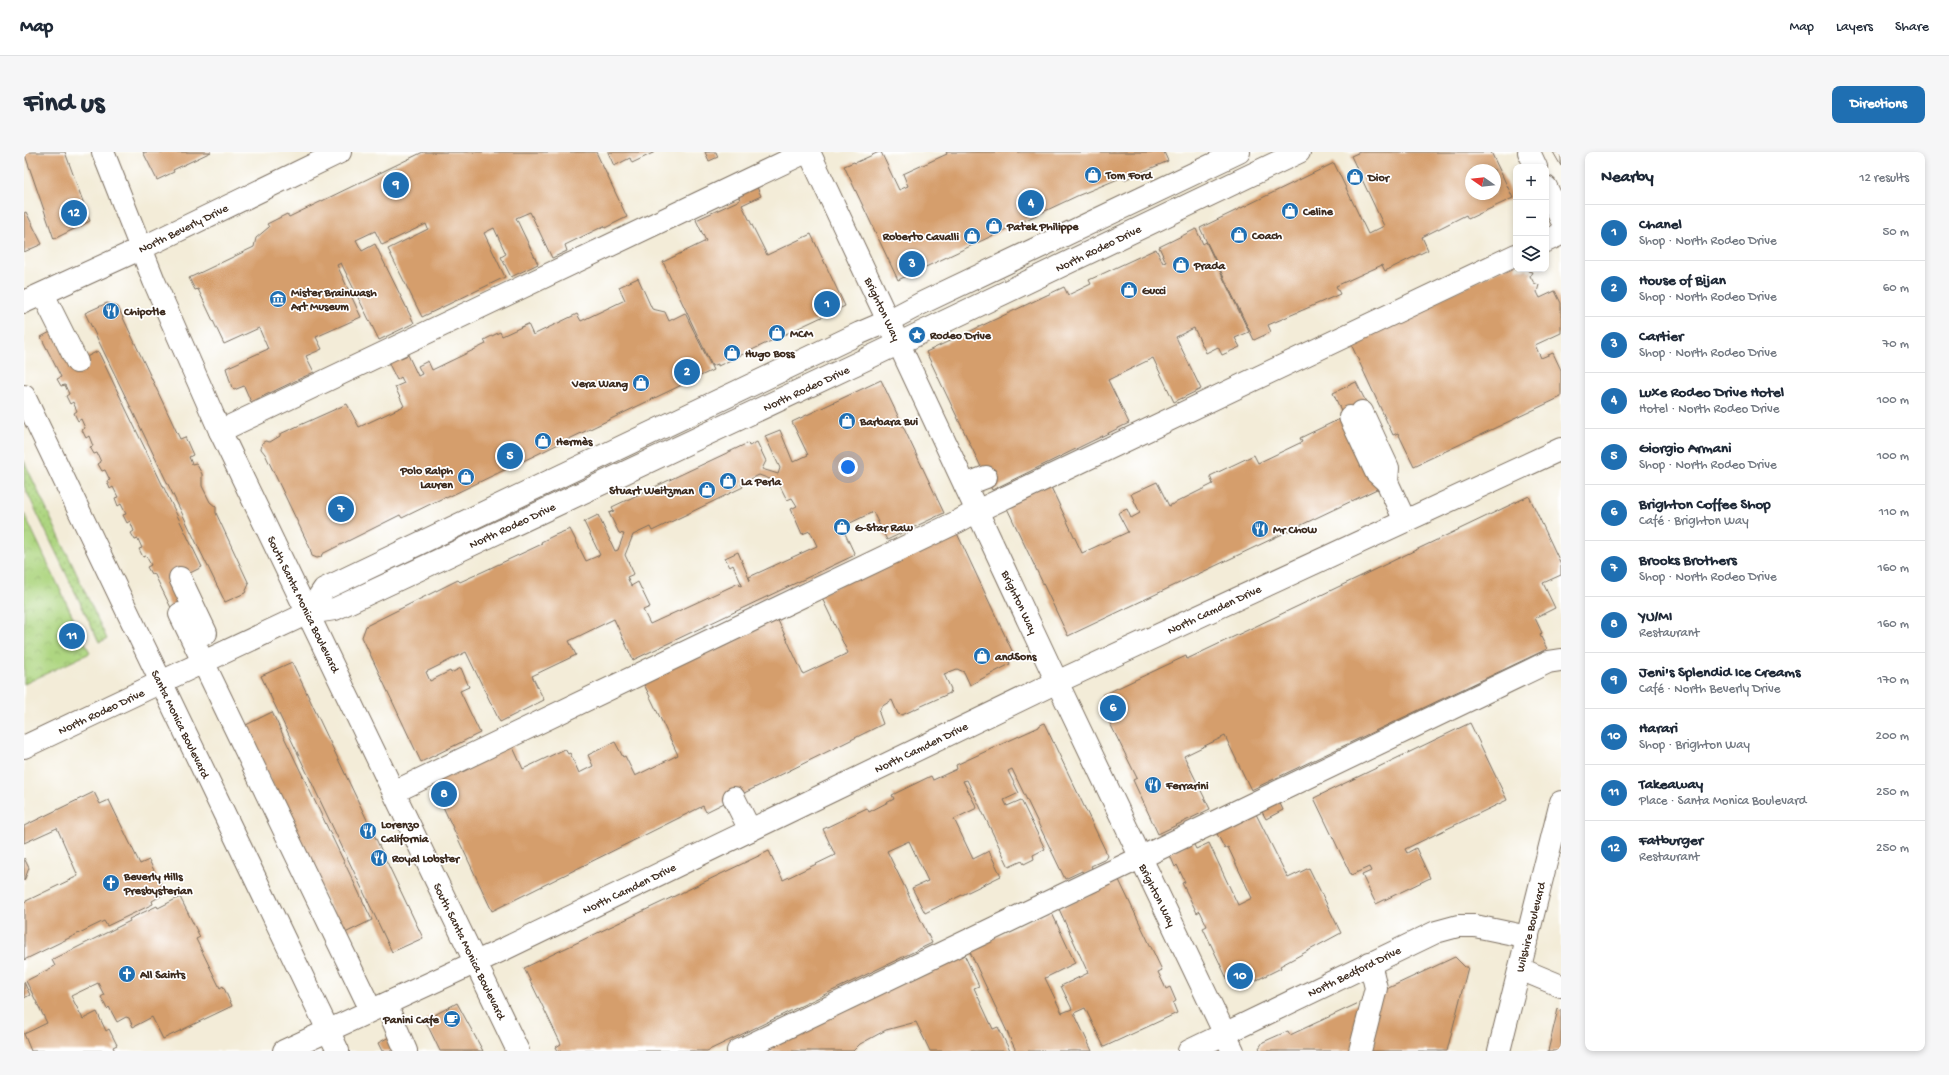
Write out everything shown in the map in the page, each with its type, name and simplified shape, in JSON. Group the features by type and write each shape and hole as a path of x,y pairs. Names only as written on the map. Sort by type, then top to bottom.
{"main road":[{"name":"South Santa Monica Boulevard","path":"103,152 154,281 220,431 518,1051"},
{"name":"North Beverly Drive","path":"32,299 142,248 340,152"},
{"path":"220,431 806,152"},
{"name":"Brighton Way","path":"809,152 1057,682 1229,1042"},
{"name":"North Rodeo Drive","path":"308,613 324,589 888,321 915,306 1239,152"},
{"name":"North Rodeo Drive","path":"24,747 308,613 335,608 899,344 1299,152"},
{"path":"1529,152 1535,164"},
{"path":"1549,194 1561,219"},
{"path":"1549,240 1561,234"},
{"path":"394,792 957,522 977,511 1513,256"},
{"path":"32,299 47,334"},
{"path":"32,299 77,362"},
{"name":"Santa Monica Boulevard","path":"24,396 338,1051"},
{"path":"1356,414 1376,472 1387,482 1405,521"},
{"name":"North Camden Drive","path":"284,1051 475,962 1057,682 1561,449"},
{"path":"965,485 986,477"},
{"path":"180,578 210,659 220,697 352,969 406,1051"},
{"path":"180,614 210,659 249,723"},
{"path":"738,1051 1548,662 1561,660"},
{"path":"734,798 750,830"},
{"name":"Wilshire Boulevard","path":"1499,1051 1561,802"},
{"name":"North Bedford Drive","path":"1189,1051 1229,1042 1370,963 1436,932 1458,926 1483,927 1528,937"},
{"path":"350,931 378,1007 385,1039"},
{"path":"1360,1051 1376,988 1370,963"},
{"path":"1520,969 1561,986"}],"green space":[{"path":"24,461 107,639 99,642 24,486"},
{"path":"24,513 90,653 24,684"}],"building":[{"path":"24,152 65,152 90,221 54,239"},
{"path":"143,152 211,152 173,170 174,172 157,180"},
{"path":"423,152 596,152 627,217 605,228 604,226 565,245 567,251 552,258 530,212 516,218 538,264 511,277 501,257 506,254 494,228 484,233 505,277 422,317 388,249 428,229 426,224 382,245 375,231 356,240 362,251 375,244 414,323 379,340 341,263 337,265 361,317 316,337 322,349 306,356 314,372 251,402 244,386 234,390 226,368 268,349 259,328 224,344 198,289 195,290 189,278 254,247 256,238 269,227 267,224 287,214 289,217"},
{"path":"608,152 655,152 632,163 630,158 614,166"},
{"path":"705,152 716,152 718,157 709,161"},
{"path":"881,152 899,190 908,186 903,174 947,154 946,152 1164,152 1168,161 1124,180 1123,177 1077,196 898,280 844,166 854,162 855,163"},
{"path":"1360,152 1491,152 1497,164 1465,164 1465,200 1501,200 1501,173 1513,198 1468,219 1466,215 1422,237 1428,250 1385,271 1382,265 1336,286 1340,294 1268,325 1271,332 1254,340 1200,228 1334,163 1368,234 1384,226 1351,156"},
{"path":"1553,152 1561,152 1561,166"},
{"path":"755,183 761,196 742,205 767,255 811,234 845,306 718,366 718,364 712,366 663,262 706,241 696,220 740,200 737,192"},
{"path":"26,212 42,244 24,252 24,213"},
{"path":"1196,229 1203,244 1206,242 1249,332 1235,338 1240,347 1222,355 1218,347 1206,353 1194,328 1176,337 1201,389 1174,402 1153,358 1108,380 1129,423 992,490 926,352 1064,287 1068,295 1091,284 1089,280 1156,249 1163,263 1166,262 1159,247"},
{"path":"1513,263 1513,272 1532,272 1530,276 1534,283 1539,285 1537,292 1540,298 1555,291 1561,303 1561,333 1535,345 1541,358 1553,353 1561,370 1561,397 1414,466 1398,433 1393,435 1350,342"},
{"path":"638,278 652,309 665,312 669,321 685,313 713,370 446,498 445,497 402,518 400,515 322,554 321,557 317,558 312,556 310,548 265,454 261,449 262,443 265,441 270,442 280,436 280,434 347,404 359,427 404,406 395,387 404,383 401,377 397,380 387,360 399,354 401,358 408,355 418,376 422,374 418,366 428,361 432,370 486,344 484,340 500,332 502,336 528,324 533,335 577,314 581,321 625,300 619,287"},
{"path":"107,303 118,307 180,439 185,437 193,455 189,457 192,464 196,463 202,474 202,486 210,502 216,507 216,513 249,584 245,593 225,602 85,313"},
{"path":"54,330 71,365 98,351 202,567 180,578 188,610 175,616 154,573 151,574 147,567 151,565 146,556 143,557 139,549 142,548 138,539 135,540 131,533 134,531 130,521 127,523 123,515 126,514 121,504 118,506 115,498 118,497 113,487 110,489 107,481 110,480 105,470 102,471 98,464 101,462 97,453 94,454 90,447 93,446 89,436 86,438 82,430 85,428 81,419 78,421 74,413 77,411 73,402 70,404 66,396 69,394 65,385 61,386 57,379 61,377 41,337"},
{"path":"881,380 944,513 887,540 873,512 842,527 855,555 633,660 614,619 569,641 576,655 532,676 544,700 500,722 466,652 426,672 430,681 450,671 451,673 461,668 469,687 460,691 480,733 421,762 362,637 366,626 458,580 460,582 482,572 570,529 586,561 600,555 584,522 598,515 615,551 618,550 624,534 619,533 609,513 614,511 612,507 748,443 749,446 757,442 766,461 762,469 778,474 780,468 765,436 780,430 793,462 808,455 792,422","holes":["759,475 778,482 787,500 792,498 797,506 791,509 802,534 810,531 817,546 749,577 750,581 738,552 725,558 730,567 733,565 742,585 740,586 739,583 650,624 643,610 650,607 638,582 631,586 627,577 634,574 625,555 633,535 650,527 652,531 743,487 741,484"]},
{"path":"1356,382 1369,408 1379,488 1068,636 1005,504 1049,483 1082,553 1128,532 1118,513 1127,509 1131,518 1140,513 1131,494 1157,482 1169,506 1213,484 1210,476 1254,455 1258,463 1302,442 1300,438 1344,417 1333,393"},
{"path":"1529,496 1561,564 1561,575 1543,583 1555,608 1535,618 1542,633 1540,635 1547,649 1251,790 1225,736 1184,756 1210,809 1158,834 1133,780 1137,778 1100,703 1103,695 1186,656 1187,659"},
{"path":"955,529 1014,655 1007,658 1010,664 970,685 964,672 957,669 944,674 951,689 950,693 902,715 898,714 892,700 881,707 879,713 883,724 706,812 703,806 492,911 430,779 510,741 523,769 565,749 568,754 570,753 579,773 593,766 588,755 615,742 623,757 625,756 635,776 678,755 641,678 775,614 803,674 848,653 820,594"},
{"path":"292,662 423,938 392,952 261,676"},
{"path":"272,712 372,920 343,934 244,726"},
{"path":"1044,723 1108,856 1106,859 1091,866 1093,870 1084,875 1082,871 1065,879 1012,769 1008,771 1019,793 1004,800 1007,806 1021,800 1045,849 1033,855 1034,859 1024,864 1022,861 1009,867 967,780 963,781 977,808 954,819 973,859 989,851 1001,876 925,913 912,888 928,881 909,841 887,851 932,943 707,1051 558,1051 556,1047 561,1044 524,968 769,851 783,880 835,855 823,829 867,808 869,812 894,799 892,795 931,776 933,780 957,769 956,765 1039,727"},
{"path":"1470,723 1507,800 1405,849 1407,853 1416,848 1430,878 1376,904 1362,875 1371,871 1369,867 1351,875 1314,798"},
{"name":"Beverly Hills Presbysterian","path":"94,792 100,804 109,800 140,864 149,860 164,891 160,893 161,896 152,901 153,904 107,926 104,921 24,960 24,902 78,876 57,828 24,843 24,826"},
{"path":"1278,799 1283,810 1266,819 1260,808"},
{"path":"1254,810 1288,878 1309,868 1341,933 1280,966 1281,968 1237,990 1231,987 1203,928 1207,926 1200,911 1197,913 1182,883 1185,882 1177,865 1175,867 1169,853 1192,841 1196,849 1209,843 1238,905 1252,898 1228,847 1225,849 1215,830"},
{"path":"24,858 29,868 24,881"},
{"path":"1119,880 1162,970 1158,972 1166,989 1170,987 1176,1001 1173,1003 1177,1013 1104,1047 1085,1008 1074,1013 1092,1051 1016,1051 969,950 1051,911 1075,963 1045,978 1062,1013 1072,1009 1061,986 1088,973 1059,909"},
{"name":"All Saints","path":"180,897 200,937 196,939 220,988 223,986 232,1006 163,1039 152,1017 133,1027 129,1018 126,1017 117,1022 109,1007 107,1009 101,997 104,995 98,983 71,996 83,1019 97,1012 106,1031 109,1029 117,1045 113,1047 115,1051 31,1051 24,1034 47,1023 26,981 55,966 52,960 130,921 129,919 157,906 158,908"},
{"path":"962,950 979,986 974,988 993,1029 998,1027 1010,1051 930,1051 916,1022 886,1030 860,1044 853,1051 766,1051 763,1046"},
{"path":"1455,957 1465,967 1468,967 1447,1051 1366,1051 1380,992"},
{"path":"24,982 30,995 24,998"},
{"path":"1363,1001 1356,1051 1261,1051 1259,1048 1263,1042 1288,1031 1290,1035"},
{"path":"457,1003 483,1051 440,1051 425,1020"},
{"path":"1558,1009 1561,1010 1561,1051 1548,1051"},
{"path":"391,1036 398,1051 382,1051 378,1043"}],"place":[{"name":"Tom Ford","path":"1093,175"},
{"name":"Dior","path":"1355,177"},
{"name":"Jeni's Splendid Ice Creams","path":"396,185"},
{"name":"Luxe Rodeo Drive Hotel","path":"1031,203"},
{"name":"Celine","path":"1290,211"},
{"name":"Fatburger","path":"74,213"},
{"name":"Patek Philippe","path":"994,226"},
{"name":"Coach","path":"1239,235"},
{"name":"Roberto Cavalli","path":"972,236"},
{"name":"Cartier","path":"912,264"},
{"name":"Prada","path":"1181,265"},
{"name":"Gucci","path":"1129,290"},
{"name":"Mister Brainwash Art Museum","path":"278,299"},
{"name":"Chanel","path":"827,304"},
{"name":"Chipotle","path":"111,311"},
{"name":"MCM","path":"777,333"},
{"name":"Rodeo Drive","path":"917,335"},
{"name":"Hugo Boss","path":"732,353"},
{"name":"House of Bijan","path":"687,372"},
{"name":"Vera Wang","path":"641,383"},
{"name":"Barbara Bui","path":"847,421"},
{"name":"Hermès","path":"543,441"},
{"name":"Giorgio Armani","path":"510,456"},
{"name":"Polo Ralph Lauren","path":"466,477"},
{"name":"La Perla","path":"728,481"},
{"name":"Stuart Weitzman","path":"707,490"},
{"name":"Brooks Brothers","path":"341,509"},
{"name":"G-Star Raw","path":"842,527"},
{"name":"Mr Chow","path":"1260,529"},
{"name":"Takeaway","path":"72,636"},
{"name":"andSons","path":"982,656"},
{"name":"Brighton Coffee Shop","path":"1113,708"},
{"name":"Ferrarini","path":"1153,785"},
{"name":"YU/MI","path":"444,794"},
{"name":"Lorenzo California","path":"368,831"},
{"name":"Royal Lobster","path":"379,858"},
{"name":"Beverly Hills Presbysterian","path":"111,883"},
{"name":"All Saints","path":"127,974"},
{"name":"Harari","path":"1240,976"},
{"name":"Panini Cafe","path":"452,1019"}]}
